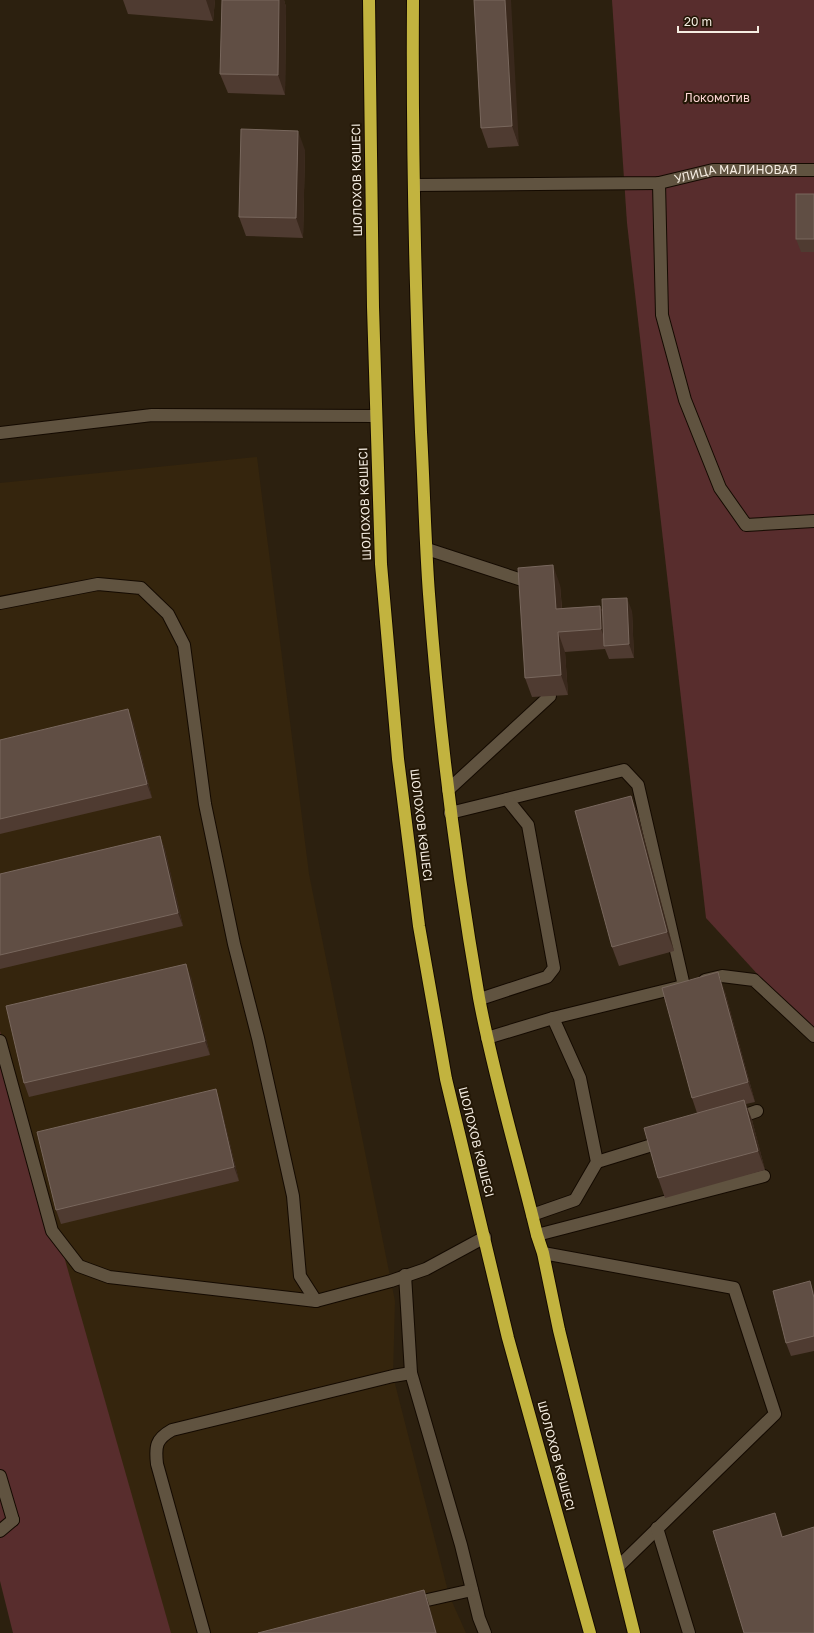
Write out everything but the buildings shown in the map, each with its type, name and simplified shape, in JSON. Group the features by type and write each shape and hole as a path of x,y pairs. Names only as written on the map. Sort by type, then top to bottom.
{"highway":[{"name":"ШОЛОХОВ КӨШЕСІ","path":"369,0 372,307 381,564 398,759 419,926 446,1078 508,1338 590,1633"},
{"path":"413,0 416,311 431,610 450,813 487,1038 537,1236 543,1253 559,1330 634,1633"}],"street":[{"name":"УЛИЦА МАЛИНОВАЯ","path":"414,185 659,183 713,170 814,170"},
{"path":"659,183 662,315 685,400 720,488 746,525 814,521"},
{"path":"0,433 152,415 376,416"},
{"path":"427,549 540,586"},
{"path":"0,603 98,584 141,588 168,614 184,645 205,804 234,944 258,1038 293,1196 300,1276 316,1301"},
{"path":"448,790 550,696"},
{"path":"450,813 624,770 638,785 684,986"},
{"path":"480,999 547,977 554,968 528,825 507,799"},
{"path":"487,1038 553,1018 722,976 754,980 814,1036"},
{"path":"532,1215 575,1200 597,1162 580,1078 553,1018"},
{"path":"0,1041 52,1232 79,1266 109,1277 316,1301 426,1269 485,1237"},
{"path":"726,1121 757,1112"},
{"path":"597,1162 673,1138"},
{"path":"537,1236 764,1176"},
{"path":"543,1253 734,1288 775,1414 618,1567"},
{"path":"405,1275 411,1373 461,1545 478,1618 485,1633"},
{"path":"204,1633 157,1464 156,1451 158,1441 164,1434 172,1430 393,1376 411,1373"},
{"path":"0,1476 13,1520 0,1530"},
{"path":"657,1528 689,1633"},
{"path":"403,1606 472,1590"}],"shaded area":[{"path":"257,457 309,874 395,1301 393,1376 449,1595 466,1633 159,1633 0,1156 0,483"}],"green space":[{"name":"Локомотив","path":"612,0 814,0 814,1036 706,918 627,223"},
{"path":"0,1031 171,1633 13,1633 0,1581"}]}
